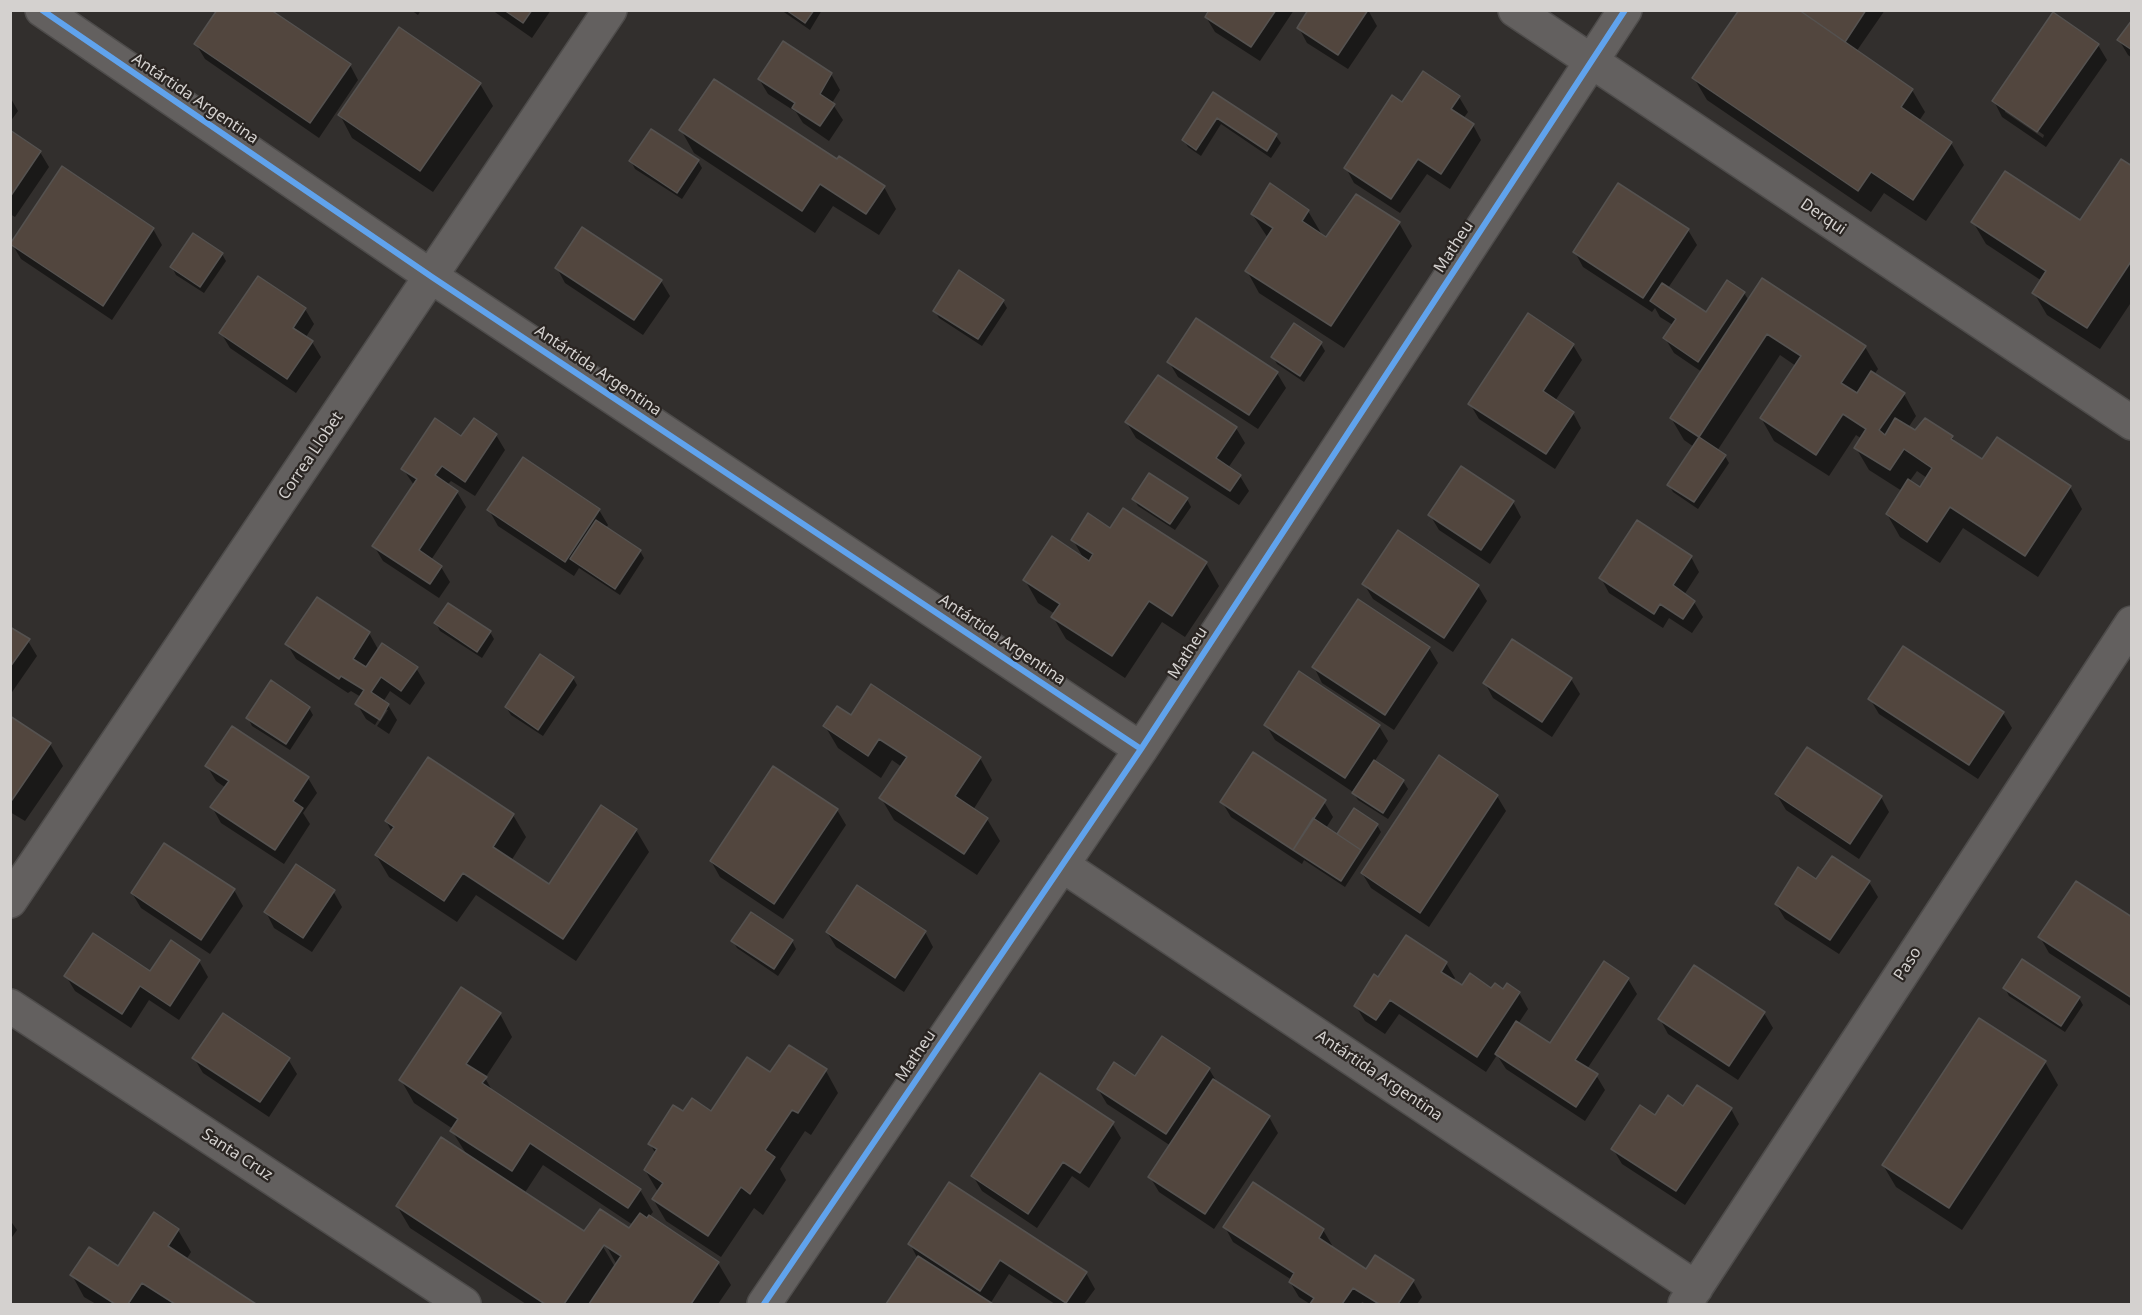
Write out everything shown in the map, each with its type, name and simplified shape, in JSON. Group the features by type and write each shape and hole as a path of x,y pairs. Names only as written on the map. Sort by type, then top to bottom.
{"street":[{"name":"Antártida Argentina","path":"42,10 432,277 1141,749"},
{"name":"Correa Llobet","path":"10,901 610,10"},
{"name":"Derqui","path":"1515,10 2132,423"},
{"name":"Matheu","path":"764,1305 1141,749 1625,10"},
{"name":"Paso","path":"1690,1296 2132,623"},
{"name":"Antártida Argentina","path":"1062,865 1690,1296"},
{"name":"Santa Cruz","path":"10,1006 464,1305"}],"building":[{"path":"217,10 271,10 351,64 310,123 194,44"},
{"path":"504,10 532,10 523,23"},
{"path":"786,10 814,10 805,23"},
{"path":"1209,10 1276,10 1251,47 1205,17"},
{"path":"1308,10 1368,10 1338,55 1297,28"},
{"path":"1739,10 1799,10 1913,89 1901,107 1952,142 1913,200 1871,172 1858,191 1692,78"},
{"path":"1799,10 1866,10 1845,42"},
{"path":"2053,12 2099,44 2037,132 1992,101"},
{"path":"2132,20 2132,50 2117,40"},
{"path":"399,27 481,83 420,171 338,115"},
{"path":"783,41 832,73 820,94 835,104 820,126 792,108 795,103 758,79"},
{"path":"1423,71 1460,96 1451,109 1474,124 1441,174 1418,159 1391,199 1344,168 1392,95 1402,102"},
{"path":"714,79 837,159 839,156 885,186 866,214 820,184 802,211 679,130"},
{"path":"1213,92 1277,134 1267,151 1217,118 1196,150 1182,140"},
{"path":"651,129 699,160 677,193 629,161"},
{"path":"10,130 41,151 10,197"},
{"path":"2121,159 2132,166 2132,260 2087,328 2032,293 2046,271 1971,222 2005,171 2080,220"},
{"path":"62,166 154,228 103,306 10,244"},
{"path":"1270,183 1309,210 1302,221 1326,237 1356,194 1400,222 1331,326 1245,271 1273,228 1251,214"},
{"path":"1618,183 1689,229 1643,298 1573,252"},
{"path":"582,227 662,280 634,320 555,268"},
{"path":"193,233 223,253 200,287 170,267"},
{"path":"959,270 1004,300 978,339 933,311"},
{"path":"258,276 306,308 293,328 313,341 287,379 219,333"},
{"path":"1762,278 1866,346 1841,383 1857,393 1871,371 1905,393 1879,430 1885,435 1895,418 1915,430 1925,418 1953,436 1951,439 1982,459 1997,437 2071,486 2025,556 1950,507 1927,542 1886,514 1908,479 1920,487 1932,468 1904,449 1890,470 1854,448 1866,429 1843,414 1816,455 1760,418 1801,356 1767,334 1699,437 1670,418"},
{"path":"1727,280 1745,292 1698,362 1663,338 1676,319 1650,301 1662,283 1706,312"},
{"path":"1528,313 1574,344 1543,391 1574,412 1546,454 1468,404"},
{"path":"1196,318 1278,372 1249,415 1167,362"},
{"path":"1294,323 1322,342 1300,376 1271,357"},
{"path":"1158,375 1237,427 1216,458 1241,475 1230,491 1125,422"},
{"path":"435,418 461,436 474,418 497,434 465,482 442,466 435,475 458,491 419,550 442,566 430,584 372,546 417,479 401,469"},
{"path":"1699,437 1726,455 1694,502 1667,485"},
{"path":"523,457 600,509 565,562 487,510"},
{"path":"1461,466 1514,501 1481,550 1428,515"},
{"path":"1149,473 1188,498 1170,524 1132,499"},
{"path":"1123,508 1207,562 1172,616 1149,601 1112,656 1051,617 1060,604 1023,580 1052,536 1089,561 1093,554 1071,540 1088,513 1110,528"},
{"path":"596,520 641,550 615,589 570,559"},
{"path":"1637,520 1692,556 1673,585 1695,601 1683,619 1660,604 1654,614 1599,578"},
{"path":"1398,530 1479,585 1444,638 1362,584"},
{"path":"317,597 370,632 353,659 366,667 382,643 418,667 401,691 381,677 371,692 389,704 380,720 355,704 364,690 341,676 339,679 285,644"},
{"path":"1358,599 1430,647 1385,715 1312,667"},
{"path":"448,603 491,631 477,652 434,623"},
{"path":"10,627 30,639 10,667"},
{"path":"1512,639 1572,678 1542,722 1483,683"},
{"path":"1903,646 2004,712 1969,765 1868,699"},
{"path":"540,654 574,677 538,730 505,707"},
{"path":"1299,671 1380,725 1345,778 1264,725"},
{"path":"271,680 310,707 286,744 246,718"},
{"path":"871,684 981,757 955,796 988,818 964,854 879,798 907,757 879,739 868,756 823,726 837,706 851,715"},
{"path":"10,716 51,743 12,800 10,799"},
{"path":"232,726 309,777 293,801 303,808 275,850 210,807 229,781 205,766"},
{"path":"1807,747 1882,796 1850,844 1775,794"},
{"path":"1253,752 1326,800 1293,850 1220,802"},
{"path":"1439,755 1498,795 1420,913 1361,873"},
{"path":"428,757 514,814 493,847 549,884 601,805 637,829 563,939 463,873 444,901 375,855 394,827 385,821"},
{"path":"1374,760 1404,780 1383,813 1352,793"},
{"path":"773,766 838,809 774,904 710,861"},
{"path":"1354,808 1378,824 1361,850 1337,834"},
{"path":"1313,818 1361,850 1341,881 1293,850"},
{"path":"164,843 235,889 201,940 131,893"},
{"path":"1832,856 1870,881 1830,940 1775,904 1798,867 1816,879"},
{"path":"296,864 335,890 303,938 264,912"},
{"path":"2076,881 2132,917 2132,998 2038,937"},
{"path":"857,885 926,931 895,978 826,932"},
{"path":"751,912 793,940 774,969 731,941"},
{"path":"93,933 150,971 171,940 200,960 170,1006 140,986 122,1014 64,976"},
{"path":"1406,935 1447,962 1441,972 1462,985 1470,973 1491,988 1495,983 1503,989 1507,983 1520,992 1477,1057 1390,1000 1376,1020 1354,1006 1374,974 1378,977"},
{"path":"2022,959 2080,997 2061,1026 2003,988"},
{"path":"1604,961 1629,978 1575,1060 1598,1074 1576,1107 1495,1054 1516,1021 1550,1043"},
{"path":"1694,965 1765,1012 1729,1066 1658,1019"},
{"path":"461,987 501,1013 466,1064 487,1077 482,1083 641,1189 628,1208 530,1143 512,1171 450,1131 458,1119 399,1080"},
{"path":"223,1013 290,1058 260,1102 192,1058"},
{"path":"1979,1018 2046,1061 1949,1208 1882,1165"},
{"path":"1162,1036 1210,1068 1166,1134 1097,1089 1114,1062 1135,1076"},
{"path":"789,1045 827,1069 798,1113 792,1110 765,1150 775,1157 750,1194 741,1187 708,1236 652,1199 663,1183 644,1170 657,1149 648,1144 673,1105 683,1111 692,1098 711,1111 747,1057 770,1072"},
{"path":"1040,1073 1114,1122 1080,1173 1063,1162 1028,1214 971,1176"},
{"path":"1213,1079 1270,1116 1205,1214 1148,1177"},
{"path":"1697,1085 1732,1108 1676,1191 1611,1149 1640,1105 1655,1115 1668,1095 1683,1106"},
{"path":"441,1137 584,1231 600,1209 629,1228 640,1213 647,1218 649,1215 719,1262 691,1304 589,1304 621,1256 604,1245 564,1304 545,1304 396,1206"},
{"path":"949,1182 1087,1272 1066,1303 1000,1260 980,1291 908,1244"},
{"path":"1253,1182 1324,1229 1319,1238 1366,1269 1375,1255 1414,1280 1398,1304 1379,1304 1353,1288 1342,1304 1310,1304 1314,1298 1289,1282 1294,1273 1223,1227"},
{"path":"154,1212 179,1229 168,1246 256,1304 175,1304 142,1283 128,1304 115,1304 70,1275 89,1247 118,1266"},
{"path":"918,1256 993,1304 886,1304"}],"cycle path":[{"path":"42,10 432,277 1141,749"},
{"path":"764,1304 1141,749 1625,10"}]}
